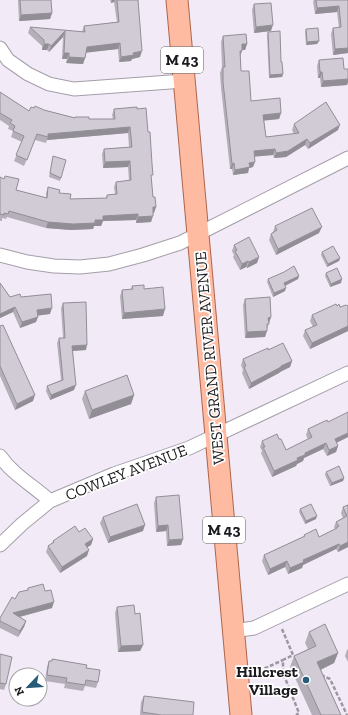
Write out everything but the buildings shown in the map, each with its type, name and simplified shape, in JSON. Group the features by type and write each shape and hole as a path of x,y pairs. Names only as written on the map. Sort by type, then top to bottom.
{"main road":[{"name":"WEST GRAND RIVER AVENUE","path":"177,0 241,715"}],"street":[{"path":"0,48 8,60 28,74 49,84 74,89 184,81"},
{"path":"0,255 27,262 54,266 80,267 109,264 169,247 198,234 348,158"},
{"name":"COWLEY AVENUE","path":"0,544 50,502 114,474 189,448 348,373"},
{"path":"0,456 10,469 40,492 50,502"},
{"path":"233,631 254,628 348,584"}],"path":[{"path":"259,671 293,655 282,628"},
{"path":"283,660 283,674 299,714 296,715"},
{"path":"320,674 330,679 347,715"}],"place":[{"name":"Hillcrest Village","path":"306,680"}]}
